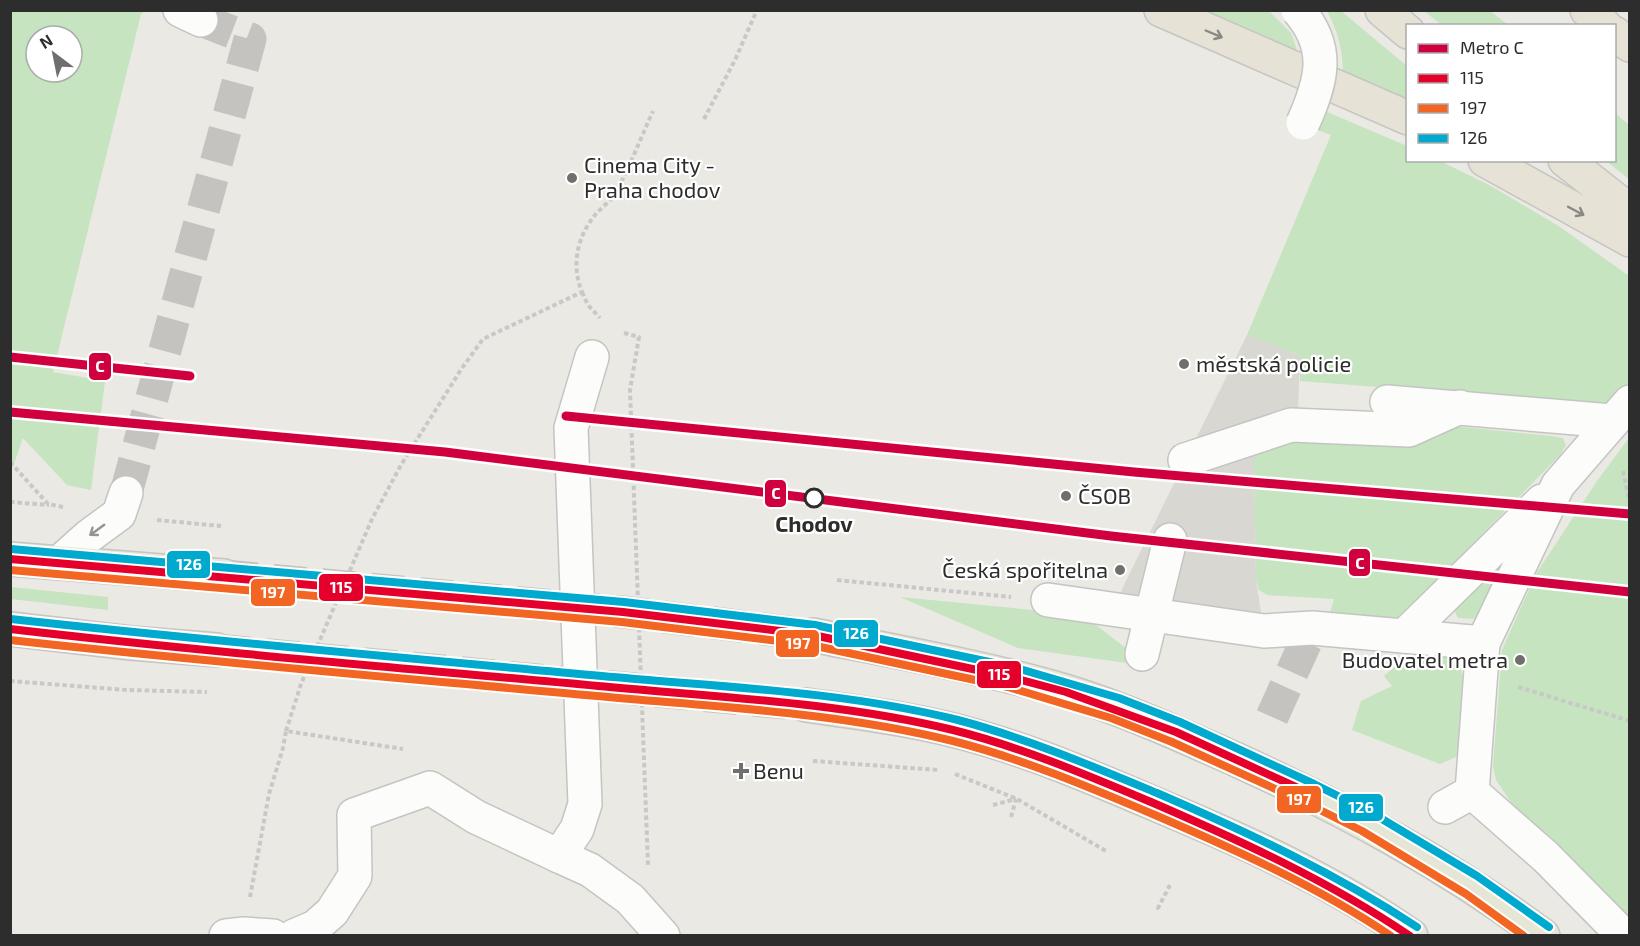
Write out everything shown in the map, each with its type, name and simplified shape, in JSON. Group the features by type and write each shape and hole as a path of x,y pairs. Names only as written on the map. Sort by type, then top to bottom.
{"highway":[{"path":"1161,10 1406,118"},
{"path":"1382,10 1406,31"},
{"path":"1587,10 1603,24"},
{"path":"1616,35 1629,45"},
{"path":"1489,162 1629,240"},
{"path":"1568,162 1629,211"}],"main road":[{"path":"10,559 224,576"},
{"path":"10,629 217,650"},
{"path":"813,635 1010,677 1055,689 1115,708 1176,732 1367,822 1472,885 1543,936"},
{"path":"806,705 892,717 975,736 1103,782 1218,831 1311,876 1388,920 1411,936"}],"street":[{"path":"1298,10 1312,30 1321,59 1316,91 1303,123"},
{"path":"559,856 577,829 585,804 571,428 592,357"},
{"path":"1387,402 1460,407 1621,411"},
{"path":"1185,460 1291,425 1409,430 1460,407"},
{"path":"1404,636 1558,485 1621,411"},
{"path":"1558,485 1483,643 1480,676 1459,799 1546,857 1618,930"},
{"path":"60,562 89,536 119,514 126,493"},
{"path":"1142,654 1170,540"},
{"path":"1048,600 1264,631 1312,628 1483,643"},
{"path":"294,936 315,927 332,912 355,876 354,815 430,788 476,817 590,870 630,899 663,936"}],"path":[{"path":"704,119 735,60 757,10"},
{"path":"605,323 588,305 578,284 575,259 582,236 595,216 616,194 653,111"},
{"path":"248,935 269,794 284,748 286,731 302,684 372,519 401,465 483,339 582,292"},
{"path":"615,329 639,338 630,390 648,877"},
{"path":"10,462 51,505"},
{"path":"10,502 74,508"},
{"path":"146,519 221,526"},
{"path":"837,580 1048,600"},
{"path":"1480,676 1629,721"},
{"path":"10,681 127,690 207,692"},
{"path":"286,731 403,749"},
{"path":"813,761 946,770 1017,799 1106,851"},
{"path":"993,805 1017,799"},
{"path":"1011,817 1017,799"},
{"path":"1159,908 1170,885"}],"green space":[{"path":"11,10 145,11 141,14 53,372 105,381 91,490 67,485 23,438 11,472"},
{"path":"1197,11 1269,11 1291,33 1299,56"},
{"path":"1327,11 1341,11 1406,65 1406,102 1343,74 1339,41"},
{"path":"1424,11 1490,11 1507,24 1441,24"},
{"path":"1327,112 1406,146 1406,162 1442,162 1491,186 1560,227 1629,276 1629,382 1610,403 1300,381 1300,356 1247,335 1331,135 1318,130"},
{"path":"1616,114 1629,125 1629,179 1607,162 1616,162"},
{"path":"1453,426 1563,438 1566,445 1560,455 1393,625 1329,617 1334,599 1267,595 1259,590 1256,581 1254,458 1262,446 1271,441"},
{"path":"1629,438 1629,920 1517,811 1496,780 1493,766 1502,650 1536,574 1597,481"},
{"path":"1507,555 1482,613 1474,619 1458,618 1455,612 1457,604"},
{"path":"11,587 108,597 108,610 11,599"},
{"path":"900,597 1083,615 1149,666 1018,648"},
{"path":"1427,650 1445,655 1461,669 1469,712 1465,742 1456,757 1440,764 1352,730 1361,701 1392,686 1384,676 1405,658"}],"shaded area":[{"path":"1247,335 1300,356 1298,412 1262,446 1254,459 1256,581 1264,631 1115,610 1123,587"}],"tunnel":[{"path":"126,493 250,39 201,20"},
{"path":"224,576 623,612 813,635"},
{"path":"1272,717 1312,628"},
{"path":"217,650 806,705"}],"metro line":[{"name":"C","path":"10,357 190,376"},
{"name":"C","path":"10,412 445,452 1111,536 1630,592"},
{"name":"C","path":"566,416 1134,472 1630,514"}],"transit line":[{"name":"126","path":"11,549 624,602 815,625 1013,667 1119,698 1180,722 1314,784 1372,813 1477,876 1549,927"},
{"name":"115","path":"10,559 623,612 813,635 1010,677 1066,692 1176,732 1309,793"},
{"name":"197","path":"10,570 622,622 811,645 1008,687 1111,718 1172,742 1304,802 1362,831 1466,894 1524,936"},
{"name":"126","path":"11,619 306,649 781,691 914,710 1009,735 1157,793 1290,854 1386,907 1417,927"},
{"name":"115","path":"10,629 157,645 776,702 865,713 953,730 1054,762 1218,832 1348,897 1410,936"},
{"name":"197","path":"10,640 230,663 776,712 909,731 1005,756 1155,815 1246,855 1305,885 1391,936"}],"place":[{"name":"Cinema City - Praha chodov","path":"572,178"},
{"name":"městská policie","path":"1184,364"},
{"name":"ČSOB","path":"1066,496"},
{"name":"Chodov","path":"814,498"},
{"name":"Česká spořitelna","path":"1120,570"},
{"name":"Budovatel metra","path":"1520,660"},
{"name":"Benu","path":"741,771"}]}
